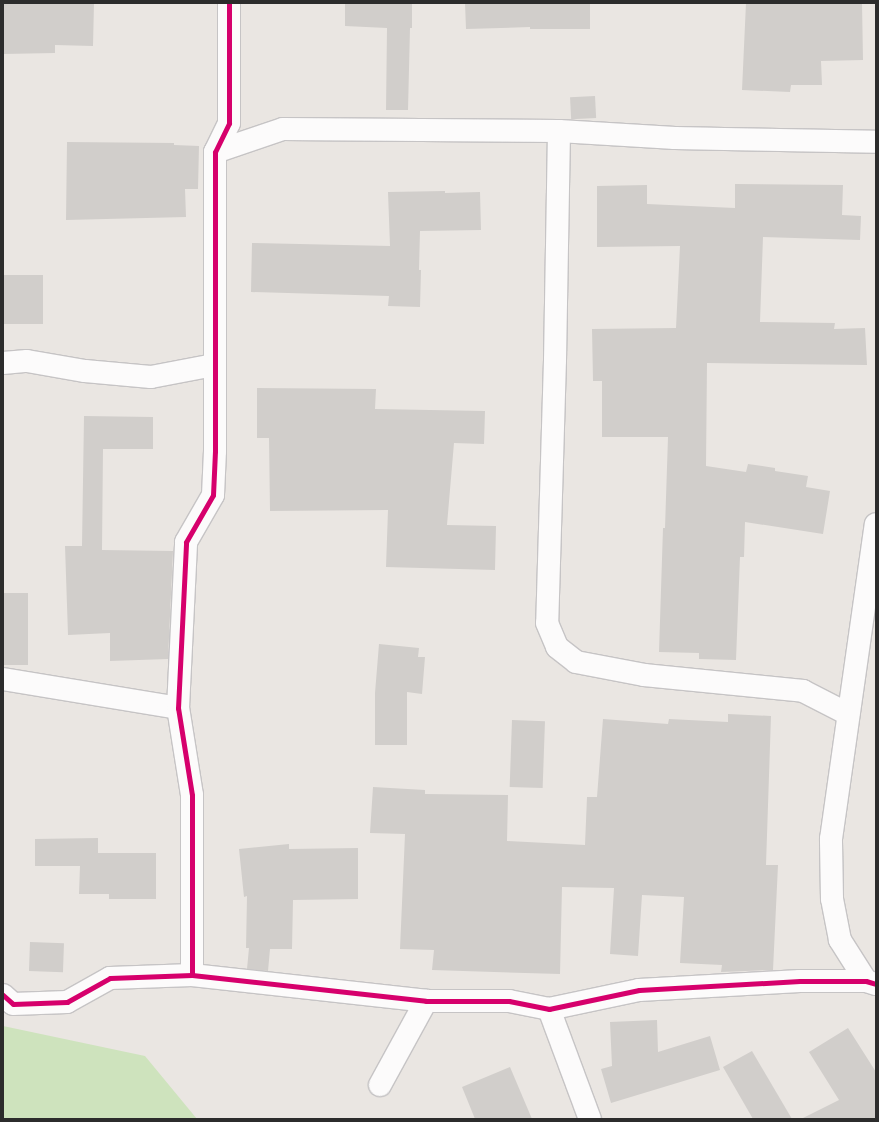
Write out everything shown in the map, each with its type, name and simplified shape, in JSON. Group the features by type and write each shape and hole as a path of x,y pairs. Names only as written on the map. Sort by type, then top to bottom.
{"street":[{"path":"192,975 192,795 178,708 186,542 213,495 215,451 215,152 229,123 230,3"},
{"path":"215,152 284,129 558,131 675,138 876,142"},
{"path":"558,131 556,360 547,623 557,646 576,662 644,675 803,691 848,714"},
{"path":"3,363 27,361 86,371 151,378 214,365"},
{"path":"871,983 840,940 832,899 830,839 876,524"},
{"path":"3,679 178,708"},
{"path":"3,995 14,1004 67,1002 110,978 192,975 426,1001 509,1001 549,1009 638,990 800,981 871,983"},
{"path":"380,1085 426,1001"},
{"path":"549,1009 590,1119"}],"green space":[{"path":"3,1026 145,1056 197,1119 3,1119"}],"building":[{"path":"3,3 94,3 93,46 55,45 55,53 3,54"},
{"path":"345,3 412,3 408,110 386,110 387,28 345,26"},
{"path":"465,3 590,3 590,29 530,29 530,27 466,29"},
{"path":"746,3 862,3 863,60 821,61 822,85 791,85 790,92 742,90"},
{"path":"595,96 596,118 571,119 570,97"},
{"path":"67,142 174,143 174,145 199,146 198,189 185,189 186,217 66,220"},
{"path":"735,184 843,185 842,215 861,216 860,240 763,237 760,322 835,323 834,329 865,328 867,365 707,363 706,466 746,472 748,464 775,468 775,471 808,476 806,487 830,491 823,534 745,522 744,557 740,557 736,660 699,659 699,653 659,652 668,437 602,437 602,381 593,381 592,329 676,328 680,246 597,247 597,186 647,185 647,204 735,208"},
{"path":"445,191 445,193 480,192 481,230 420,231 420,307 388,306 389,296 251,292 252,243 390,246 388,192"},
{"path":"3,275 43,275 43,324 3,324"},
{"path":"257,388 376,389 375,409 485,411 484,444 454,443 447,525 496,526 495,570 386,567 388,510 270,511 269,438 257,438"},
{"path":"84,416 153,417 153,449 103,449 102,550 173,551 168,659 110,661 110,633 68,635 65,546 82,546"},
{"path":"3,593 28,593 28,665 3,665"},
{"path":"379,644 419,648 418,657 425,657 422,694 407,692 407,745 375,745 375,693"},
{"path":"728,714 771,716 766,865 778,865 773,970 721,972 722,965 680,963 684,897 642,895 638,956 610,954 614,888 562,887 560,974 432,970 434,950 400,949 405,834 370,833 373,787 425,790 425,794 508,795 507,841 585,845 587,797 597,797 603,719 668,724 669,719 728,722"},
{"path":"512,720 545,721 543,788 510,787"},
{"path":"98,838 98,853 156,853 156,899 109,899 109,894 79,894 80,866 35,866 35,839"},
{"path":"289,844 289,849 358,848 358,899 293,900 292,949 270,949 268,971 247,969 249,948 246,948 247,896 244,897 239,849"},
{"path":"30,942 64,943 63,972 29,971"},
{"path":"657,1020 658,1052 710,1036 720,1070 611,1103 601,1069 612,1066 610,1022"},
{"path":"848,1028 876,1072 876,1119 801,1119 839,1100 809,1052"},
{"path":"752,1051 792,1119 753,1119 723,1067"},
{"path":"510,1067 532,1119 475,1119 462,1087"}],"cycle path":[{"path":"192,975 192,795 178,708 186,542 213,495 215,451 215,152 229,123 229,3"},
{"path":"3,995 13,1004 67,1002 110,978 192,975 426,1001 509,1001 549,1009 639,990 800,981 866,981 876,984"}]}
